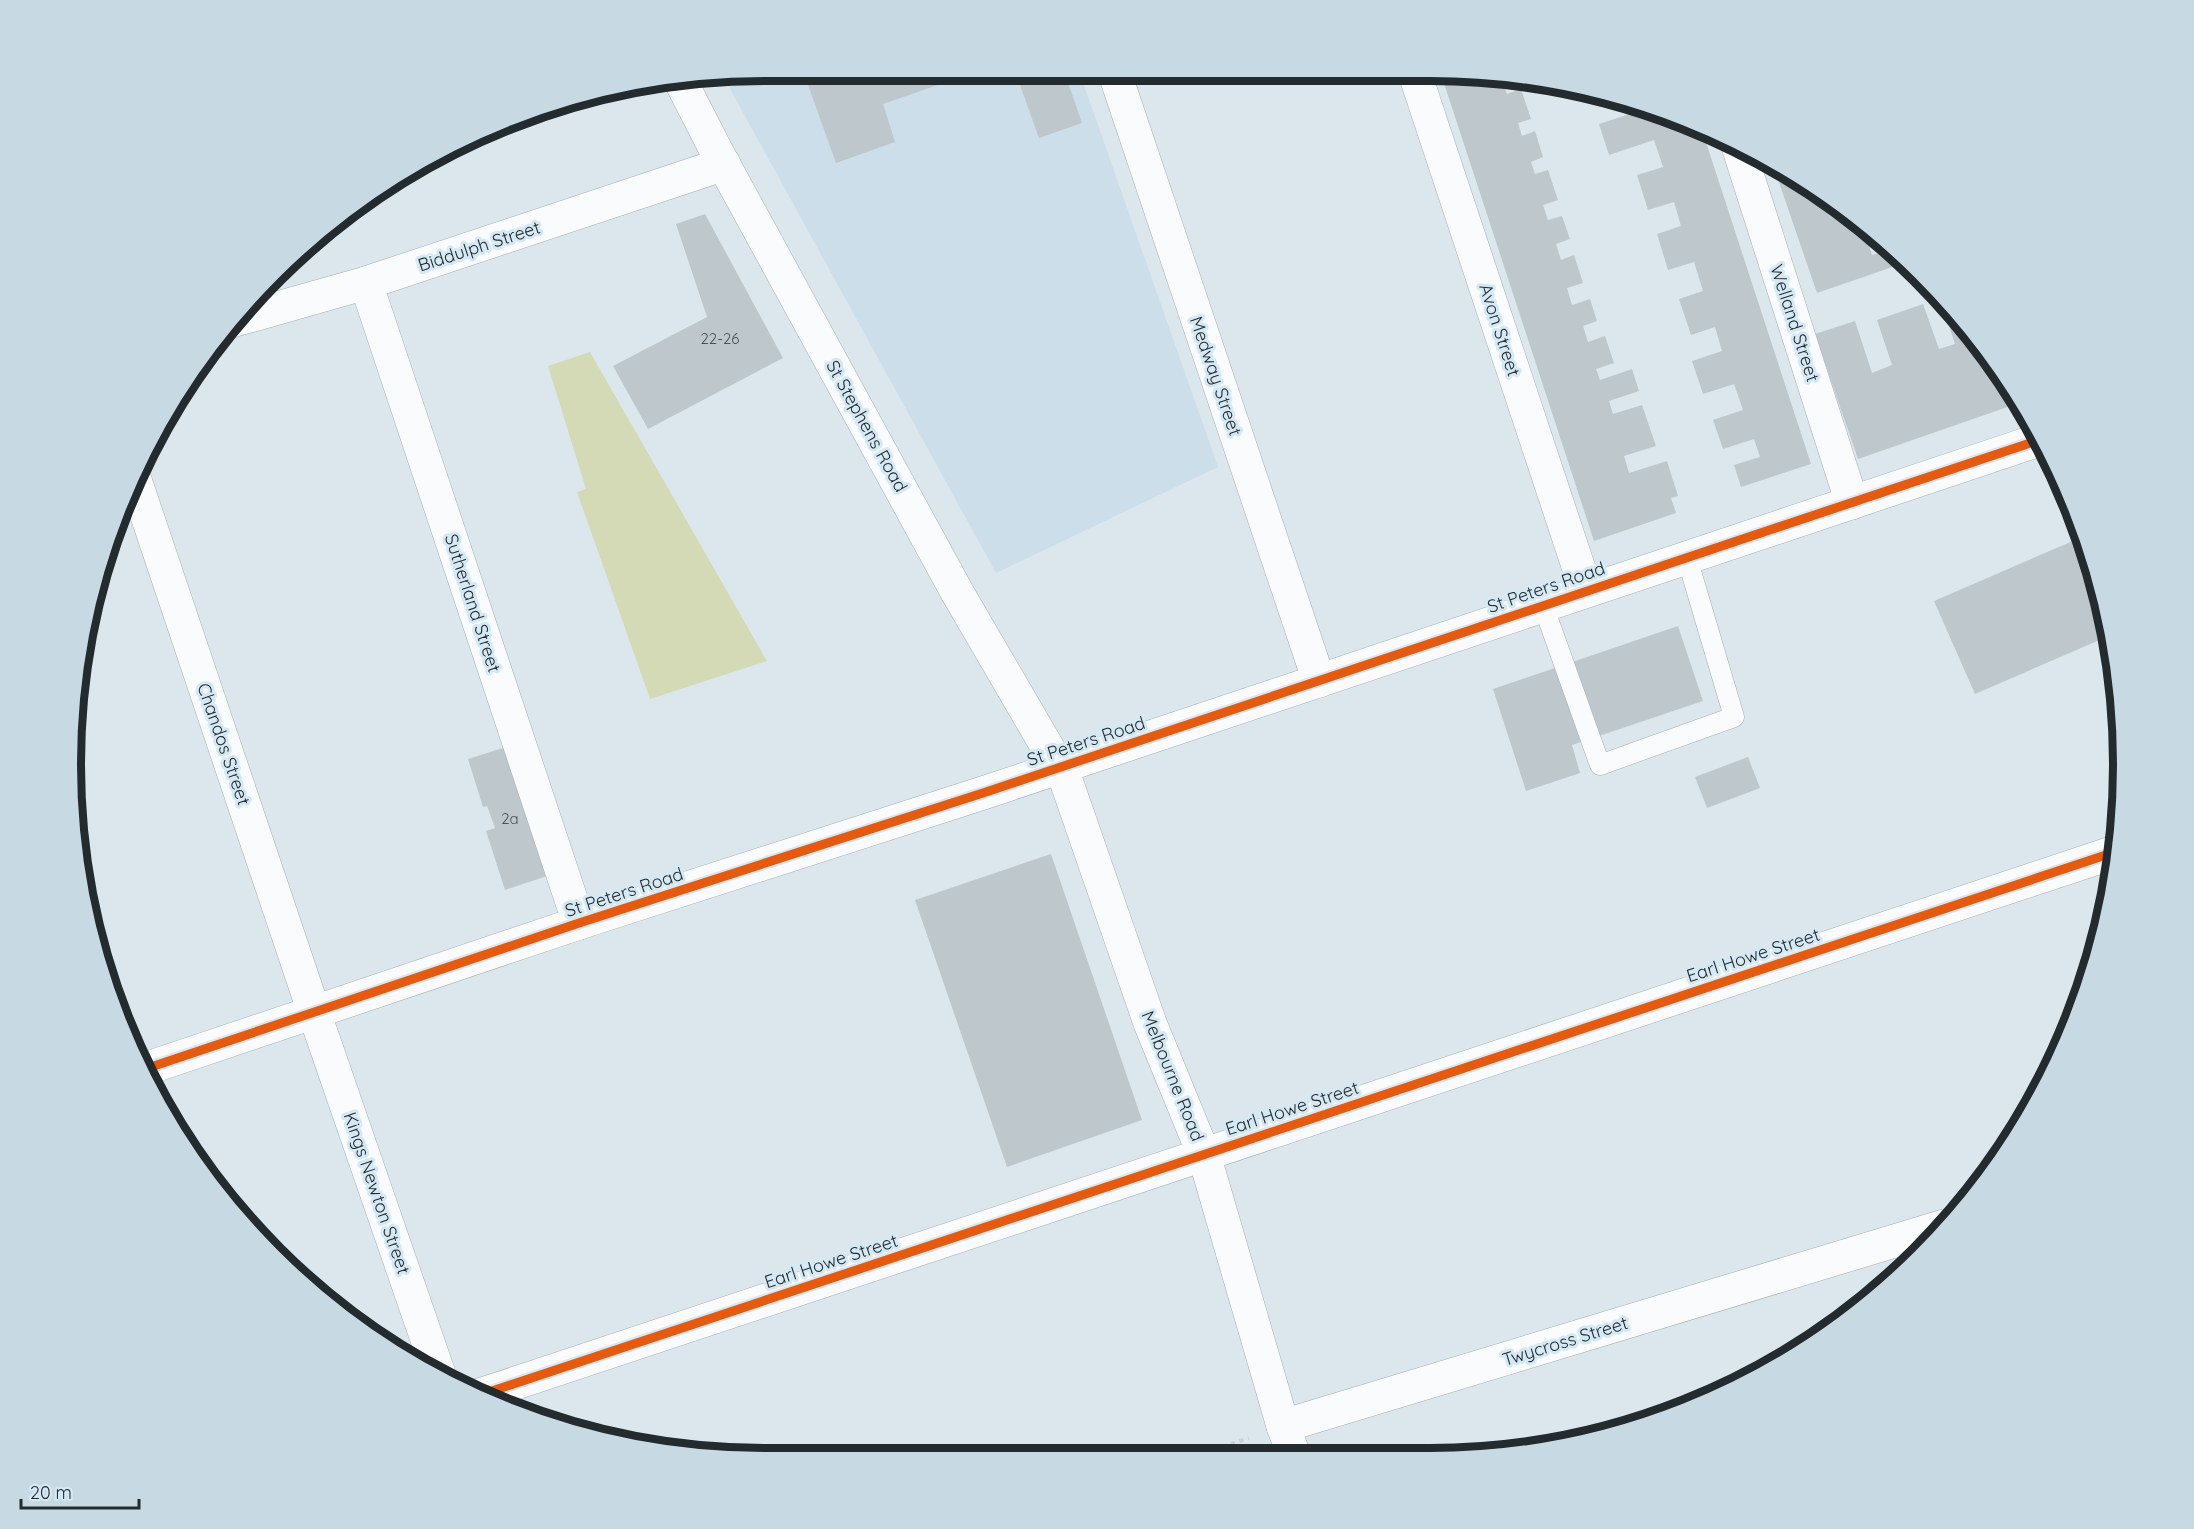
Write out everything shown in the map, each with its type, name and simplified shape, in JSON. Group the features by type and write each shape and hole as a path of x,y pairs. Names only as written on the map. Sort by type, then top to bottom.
{"street":[{"name":"Medway Street","path":"1118,81 1318,681"},
{"name":"Avon Street","path":"1418,81 1586,590"},
{"name":"St Stephens Road","path":"684,86 957,592 1060,766"},
{"name":"Welland Street","path":"1741,156 1852,503"},
{"name":"Biddulph Street","path":"249,316 366,284 724,164"},
{"name":"Sutherland Street","path":"366,284 579,923"},
{"name":"St Peters Road","path":"151,1067 2032,442"},
{"name":"Chandos Street","path":"139,490 314,1012"},
{"name":"Melbourne Road","path":"1060,766 1150,1023 1204,1155 1291,1448"},
{"name":"Earl Howe Street","path":"492,1391 2107,855"},
{"name":"Kings Newton Street","path":"314,1012 435,1363"},
{"name":"Twycross Street","path":"1283,1426 1929,1231"}],"lane":[{"path":"1543,605 1600,765 1734,717 1687,558"}],"path":[{"path":"1218,1448 1283,1426"}],"shaded area":[{"path":"1083,81 1218,467 996,573 726,82"}],"green space":[{"path":"590,352 767,661 650,699 577,492 586,489 548,366"}],"building":[{"path":"807,81 949,81 883,104 895,142 836,163"},
{"path":"1019,81 1067,81 1082,123 1039,138"},
{"path":"1443,81 1504,85 1507,94 1521,89 1531,119 1518,123 1522,136 1535,131 1543,157 1531,162 1535,174 1548,170 1558,200 1543,205 1548,220 1562,216 1570,239 1556,244 1561,260 1574,255 1583,283 1567,288 1572,305 1590,299 1597,321 1583,326 1588,342 1605,336 1614,363 1596,369 1600,380 1632,369 1639,391 1609,401 1613,414 1642,405 1656,446 1624,456 1629,473 1667,461 1678,496 1671,498 1676,513 1594,541"},
{"path":"1634,113 1705,139 1811,464 1741,487 1734,465 1760,457 1754,439 1723,449 1713,420 1743,410 1734,384 1703,394 1692,361 1722,351 1715,327 1691,335 1679,299 1703,291 1694,262 1668,270 1657,234 1681,226 1674,202 1648,210 1637,175 1663,167 1654,140 1609,155 1599,124"},
{"path":"1777,177 1846,222 1867,240 1872,255 1881,252 1896,266 1817,293"},
{"path":"705,214 783,358 648,429 613,366 707,317 676,224"},
{"path":"1923,304 1939,349 1955,344 1946,318 1972,348 2011,406 1858,459 1815,334 1855,321 1872,373 1892,365 1877,320"},
{"path":"2075,540 2090,588 2101,639 1975,694 1934,601"},
{"path":"1678,626 1703,701 1572,745 1580,773 1526,791 1493,689"},
{"path":"506,747 547,876 505,890 486,831 495,828 487,806 483,807 468,759"},
{"path":"1748,757 1760,788 1707,808 1695,777"},
{"path":"1051,854 1142,1120 1007,1167 915,900"}],"cycle path":[{"path":"151,1067 579,923 986,792 2032,442"},
{"path":"492,1391 2107,855"}]}
